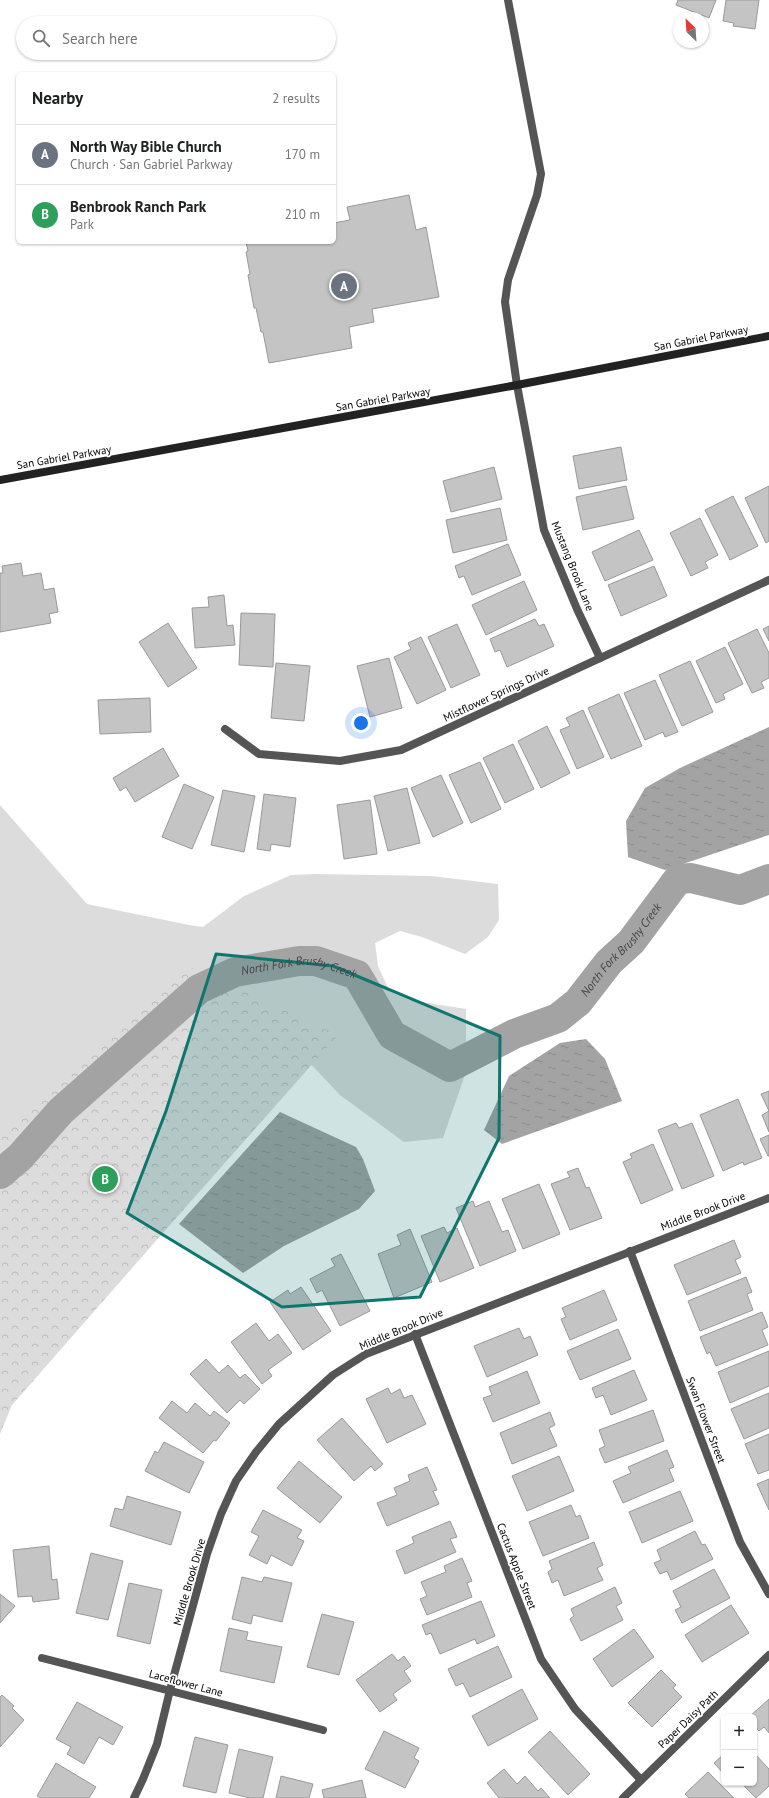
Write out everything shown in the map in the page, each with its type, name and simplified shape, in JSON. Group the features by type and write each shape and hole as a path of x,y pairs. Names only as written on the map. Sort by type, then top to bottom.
{"street":[{"name":"Mustang Brook Lane","path":"508,0 542,174 537,195 508,280 505,302 517,385 544,530 577,609 600,658"},
{"name":"San Gabriel Parkway","path":"0,480 517,385 769,336"},
{"name":"Mistflower Springs Drive","path":"225,730 259,754 340,761 401,750 769,580"},
{"name":"Middle Brook Drive","path":"134,1798 157,1744 207,1554 221,1514 236,1481 256,1452 279,1424 333,1375 366,1354 769,1198"},
{"name":"Swan Flower Street","path":"630,1251 740,1542 769,1594"},
{"name":"Cactus Apple Street","path":"415,1334 541,1659 575,1709 642,1780"},
{"name":"Paper Daisy Path","path":"623,1798 769,1655"},
{"name":"Laceflower Lane","path":"42,1658 323,1730"}],"highlighted area":[{"path":"216,954 333,966 500,1036 499,1138 420,1297 282,1307 127,1213 166,1111"}],"green space":[{"path":"0,805 87,904 189,925 203,927 244,896 291,875 431,876 498,884 499,920 488,937 465,954 422,937 400,931 375,943 378,966 390,992 409,1000 466,1009 466,1072 443,1138 404,1142 340,1095 305,1058 0,1259"},
{"path":"184,964 338,1035 12,1405 0,1434 0,1133"}],"water":[{"path":"769,727 769,835 665,870 628,857 626,821 645,788 680,768"},
{"path":"586,1039 605,1059 622,1101 502,1144 484,1130 509,1076 560,1043"},
{"path":"280,1112 356,1147 363,1159 375,1191 359,1209 284,1246 243,1273 179,1224"}],"building":[{"path":"678,0 716,0 709,18 709,12 694,12 676,5"},
{"path":"726,0 759,0 755,29 733,26 734,23 723,21"},
{"path":"409,195 416,230 426,227 439,297 372,309 374,322 349,327 352,348 269,363 263,332 261,332 256,308 254,308 248,275 250,274 246,252 248,251 246,244 336,244 336,223 350,220 347,207"},
{"path":"621,447 627,480 579,489 573,456"},
{"path":"494,467 502,499 451,512 443,481"},
{"path":"626,486 634,519 583,530 576,497"},
{"path":"769,486 769,541 766,543 745,498"},
{"path":"733,496 758,546 730,560 705,510"},
{"path":"500,508 507,540 453,553 446,520"},
{"path":"700,518 718,555 705,562 708,568 691,576 670,533"},
{"path":"639,530 653,560 605,581 592,552"},
{"path":"508,544 521,575 472,595 464,576 459,578 455,566"},
{"path":"21,563 23,576 41,573 44,590 54,588 58,612 49,614 51,623 0,632 0,573 3,573 2,566"},
{"path":"654,566 667,596 621,616 608,585"},
{"path":"524,581 537,610 486,635 472,605"},
{"path":"224,595 227,626 233,625 235,645 195,648 192,608 209,607 208,597"},
{"path":"241,613 275,614 273,667 239,665"},
{"path":"535,619 539,626 544,624 554,646 507,667 500,650 495,652 490,639"},
{"path":"168,623 197,668 168,687 139,642"},
{"path":"457,624 480,675 451,688 428,637"},
{"path":"769,626 769,641 763,629"},
{"path":"757,629 769,653 769,678 761,682 764,688 752,693 728,643"},
{"path":"421,637 446,690 417,704 394,657 411,649 408,643"},
{"path":"725,647 743,684 723,694 725,699 716,703 696,661"},
{"path":"389,658 402,708 370,717 357,666"},
{"path":"690,661 713,712 682,726 659,675"},
{"path":"276,663 310,666 304,721 271,718"},
{"path":"655,680 678,732 665,737 663,732 645,740 624,693"},
{"path":"619,694 642,746 611,759 588,708"},
{"path":"150,698 151,732 100,734 98,700"},
{"path":"583,710 604,757 577,769 560,730 570,726 566,718"},
{"path":"547,726 570,773 541,788 518,741"},
{"path":"513,744 534,789 505,803 483,758"},
{"path":"163,748 179,776 135,802 126,787 120,791 113,778"},
{"path":"480,762 501,809 471,823 449,775"},
{"path":"441,775 463,823 433,837 411,788"},
{"path":"184,784 214,797 192,849 162,837"},
{"path":"407,788 420,843 388,851 374,796"},
{"path":"223,790 255,796 244,852 211,845"},
{"path":"264,794 296,798 290,847 271,844 270,851 257,849"},
{"path":"370,800 377,854 344,859 337,805"},
{"path":"769,1091 769,1111 761,1094"},
{"path":"738,1099 762,1158 744,1165 743,1162 723,1171 700,1115"},
{"path":"769,1111 769,1132 762,1115"},
{"path":"676,1123 679,1128 692,1123 714,1176 682,1189 658,1130"},
{"path":"769,1135 769,1156 768,1156 760,1139"},
{"path":"653,1144 673,1190 641,1204 623,1162 632,1158 630,1154"},
{"path":"578,1168 586,1188 589,1187 602,1218 570,1230 551,1184 570,1177 567,1172"},
{"path":"539,1184 560,1234 523,1249 502,1199"},
{"path":"473,1201 475,1207 489,1201 502,1232 508,1230 516,1251 480,1266 456,1208"},
{"path":"444,1227 447,1233 457,1228 474,1268 440,1282 421,1236"},
{"path":"410,1229 432,1282 394,1298 378,1254 401,1245 397,1235"},
{"path":"734,1240 741,1257 735,1260 741,1273 687,1295 674,1265"},
{"path":"341,1254 370,1311 340,1326 322,1290 317,1293 310,1279 335,1266 331,1259"},
{"path":"746,1277 752,1292 747,1294 753,1310 700,1331 688,1301"},
{"path":"301,1287 331,1331 303,1350 270,1302 288,1290 290,1294"},
{"path":"604,1290 617,1320 570,1340 561,1319 566,1317 562,1308"},
{"path":"762,1312 768,1327 762,1330 768,1345 716,1366 710,1352 707,1354 700,1337"},
{"path":"256,1323 269,1341 278,1334 292,1353 268,1370 272,1376 262,1384 231,1342"},
{"path":"519,1328 524,1339 530,1336 538,1355 487,1377 474,1346"},
{"path":"618,1329 631,1359 580,1380 567,1351"},
{"path":"769,1351 769,1386 730,1403 718,1372"},
{"path":"206,1359 219,1373 228,1365 240,1378 245,1374 260,1389 244,1404 240,1400 227,1413 190,1374"},
{"path":"634,1370 647,1400 611,1415 603,1395 596,1398 592,1388"},
{"path":"527,1371 540,1403 493,1422 483,1398 492,1395 489,1387"},
{"path":"388,1388 391,1394 400,1389 404,1398 412,1395 426,1424 387,1443 366,1399"},
{"path":"769,1393 769,1428 744,1439 731,1409"},
{"path":"172,1401 187,1413 195,1403 210,1416 214,1411 230,1423 216,1441 214,1440 203,1453 159,1418"},
{"path":"653,1410 664,1441 605,1463 599,1449 605,1446 599,1430"},
{"path":"550,1412 555,1425 549,1428 557,1446 512,1464 500,1433"},
{"path":"342,1418 383,1464 375,1471 371,1466 354,1481 317,1440"},
{"path":"769,1434 769,1470 758,1474 745,1444"},
{"path":"164,1442 204,1462 189,1493 145,1471 155,1451 158,1453"},
{"path":"667,1450 674,1467 669,1469 674,1481 623,1503 613,1481 631,1473 628,1467"},
{"path":"559,1456 574,1491 527,1511 512,1476"},
{"path":"299,1461 342,1497 320,1523 277,1488"},
{"path":"427,1467 437,1490 433,1491 439,1504 387,1526 377,1503 397,1495 394,1488 410,1481 408,1475"},
{"path":"769,1479 769,1510 757,1484"},
{"path":"680,1491 693,1521 642,1543 629,1512"},
{"path":"127,1496 181,1512 171,1545 110,1526 115,1508 123,1510"},
{"path":"571,1505 576,1517 580,1515 589,1538 543,1556 529,1522"},
{"path":"263,1510 302,1530 297,1538 304,1541 292,1566 271,1555 267,1564 249,1555 259,1536 251,1532"},
{"path":"450,1521 457,1537 450,1539 456,1552 405,1574 396,1551 414,1543 412,1537"},
{"path":"695,1531 702,1545 705,1544 713,1559 671,1580 667,1571 660,1574 654,1563 661,1560 657,1550"},
{"path":"594,1542 603,1565 597,1568 603,1580 564,1596 558,1580 552,1583 548,1572 552,1569 549,1561"},
{"path":"49,1546 52,1580 57,1579 59,1599 33,1602 32,1596 18,1597 13,1550"},
{"path":"91,1553 123,1561 108,1620 76,1613"},
{"path":"462,1558 472,1581 467,1583 472,1597 427,1615 420,1599 427,1596 421,1582 446,1572 444,1566"},
{"path":"714,1569 730,1598 682,1623 675,1610 681,1607 673,1591"},
{"path":"242,1577 262,1582 264,1577 292,1583 282,1622 253,1615 251,1624 232,1619"},
{"path":"129,1583 162,1590 150,1644 117,1636"},
{"path":"615,1587 622,1603 616,1606 623,1620 581,1641 570,1619 574,1616 571,1609"},
{"path":"0,1594 15,1606 0,1623"},
{"path":"481,1601 495,1636 477,1644 475,1639 440,1654 431,1633 426,1635 422,1625"},
{"path":"731,1605 749,1633 702,1662 685,1635"},
{"path":"322,1614 354,1622 339,1675 307,1667"},
{"path":"229,1628 248,1632 246,1640 282,1647 274,1683 220,1671"},
{"path":"634,1629 654,1657 612,1687 593,1659"},
{"path":"498,1646 512,1677 470,1697 463,1683 456,1686 448,1669"},
{"path":"392,1654 398,1661 404,1656 411,1666 404,1671 411,1681 393,1694 397,1700 380,1712 356,1680"},
{"path":"661,1670 676,1685 673,1688 682,1697 652,1727 628,1703"},
{"path":"522,1689 538,1719 488,1746 472,1716"},
{"path":"2,1695 14,1706 12,1708 24,1720 0,1747 0,1697"},
{"path":"769,1699 769,1733 764,1727 759,1731 757,1729 757,1714 752,1714"},
{"path":"77,1702 123,1727 113,1745 99,1737 84,1764 67,1754 71,1747 56,1739"},
{"path":"384,1731 419,1748 414,1758 419,1761 405,1788 365,1769"},
{"path":"550,1731 590,1774 568,1795 528,1752"},
{"path":"195,1737 228,1745 216,1793 183,1786"},
{"path":"239,1749 273,1757 263,1798 250,1798 229,1793"},
{"path":"757,1756 769,1769 769,1786 756,1798 744,1786 757,1786"},
{"path":"721,1757 721,1771 714,1763"},
{"path":"56,1763 96,1787 89,1798 41,1798 37,1796"},
{"path":"504,1769 517,1784 525,1776 538,1791 541,1788 550,1798 499,1798 487,1783"},
{"path":"708,1772 734,1798 689,1798 685,1794"},
{"path":"281,1776 313,1784 309,1798 276,1798"},
{"path":"362,1780 366,1798 324,1798 322,1790"}],"waterway":[{"name":"North Fork Brushy Creek","path":"0,1174 20,1157 61,1111 199,989 235,972 299,961 316,961 357,975 392,1035 450,1067 514,1034 558,1018 578,1002 609,962 631,942 678,879 691,878 740,890 769,879"}],"place":[{"name":"North Way Bible Church","path":"344,286"},
{"name":"Benbrook Ranch Park","path":"105,1179"}]}
